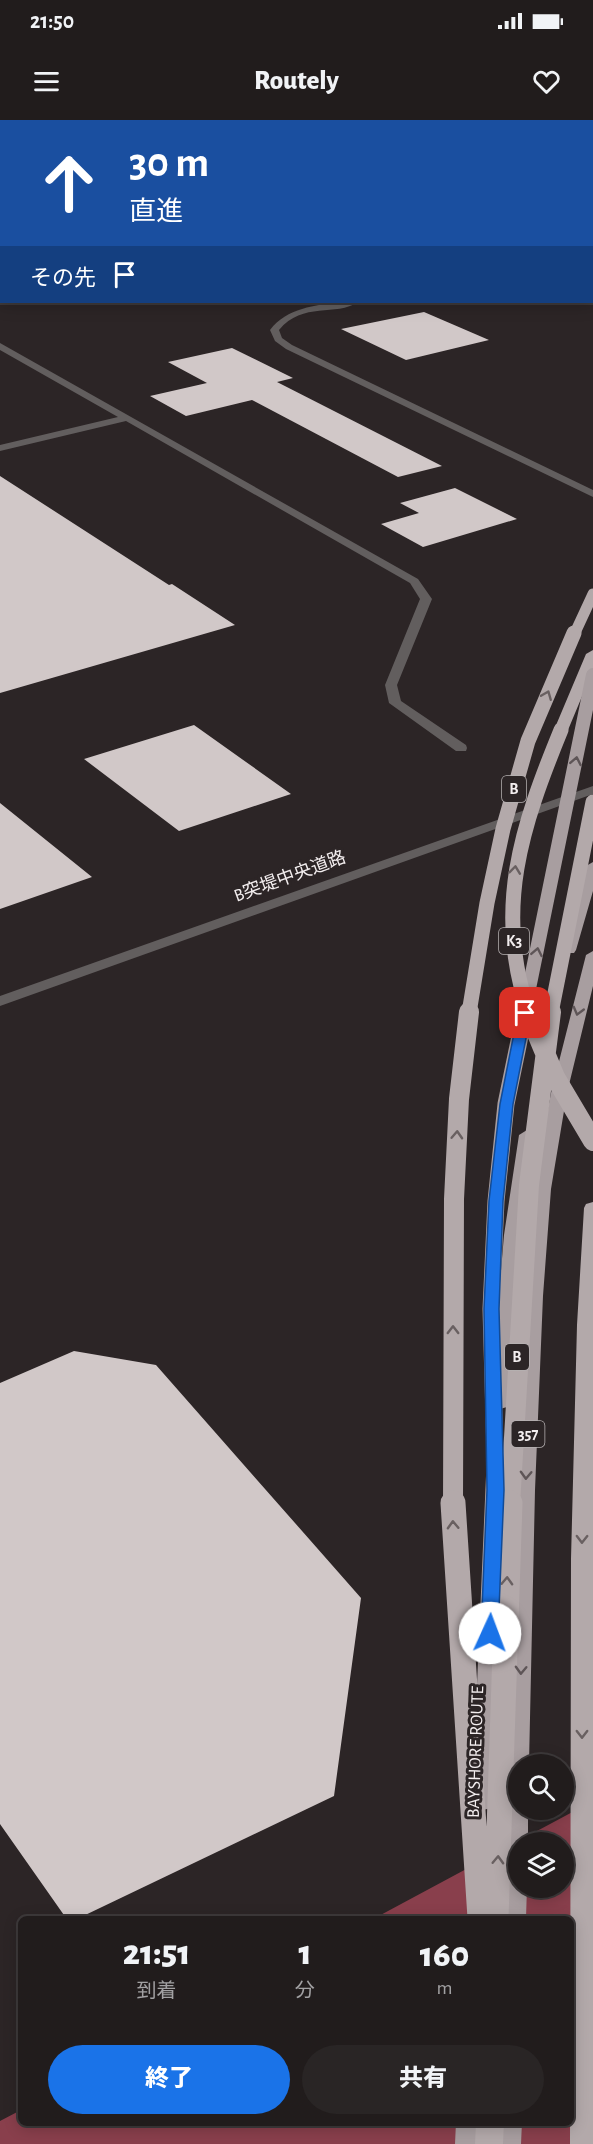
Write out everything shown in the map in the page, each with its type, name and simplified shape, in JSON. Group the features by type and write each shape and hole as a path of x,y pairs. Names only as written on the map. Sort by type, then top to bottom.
{"highway":[{"name":"B","path":"479,1916 453,1525 454,1199 459,1100 475,972 503,829 528,741 558,668 593,594"},
{"name":"K3","path":"593,654 531,805 517,859 513,892 517,972 526,1006 545,1059 570,1109 593,1141"},
{"path":"496,1490 491,1309 496,1201 506,1104 593,675"},
{"name":"BAYSHORE ROUTE","path":"496,1916 510,1491 529,1185 553,995 593,802"},
{"name":"357","path":"479,1916 496,1490 507,1292 518,1184 538,1073 593,866"},
{"name":"357","path":"514,1916 525,1490 534,1296 542,1189 559,1093 593,957"},
{"path":"584,2144 581,1572 586,1362 593,1208"},
{"path":"468,2144 469,2126"},
{"path":"489,2144 490,2126"},
{"path":"508,2144 509,2126"}],"street":[{"path":"349,303 306,311 286,318 276,327 275,335 289,347 593,494"},
{"path":"0,346 414,581 426,599 390,685 395,703 461,748"},
{"path":"0,448 128,418"},
{"name":"B突堤中央道路","path":"0,1001 593,790"}],"shaded area":[{"path":"593,1801 593,2144 0,2144 0,2121 18,2112 18,2126 574,2126 574,1916 379,1916 508,1847 508,1898 574,1898 574,1832 535,1832 558,1820 574,1820 574,1811"}],"building":[{"path":"424,312 489,340 406,360 341,329"},
{"path":"232,348 293,378 277,382 442,466 398,477 252,400 186,416 150,396 207,383 168,362"},
{"path":"0,476 169,585 172,584 235,625 0,693"},
{"path":"455,488 517,519 423,547 381,524 419,513 400,503"},
{"path":"194,725 291,794 179,831 84,759"},
{"path":"0,803 92,877 0,909"},
{"path":"74,1351 156,1365 361,1598 334,1796 83,1916 65,1916 0,1824 0,1383"}],"route":[{"path":"490,1633 496,1490 491,1309 496,1201 506,1104 525,1013"}]}
